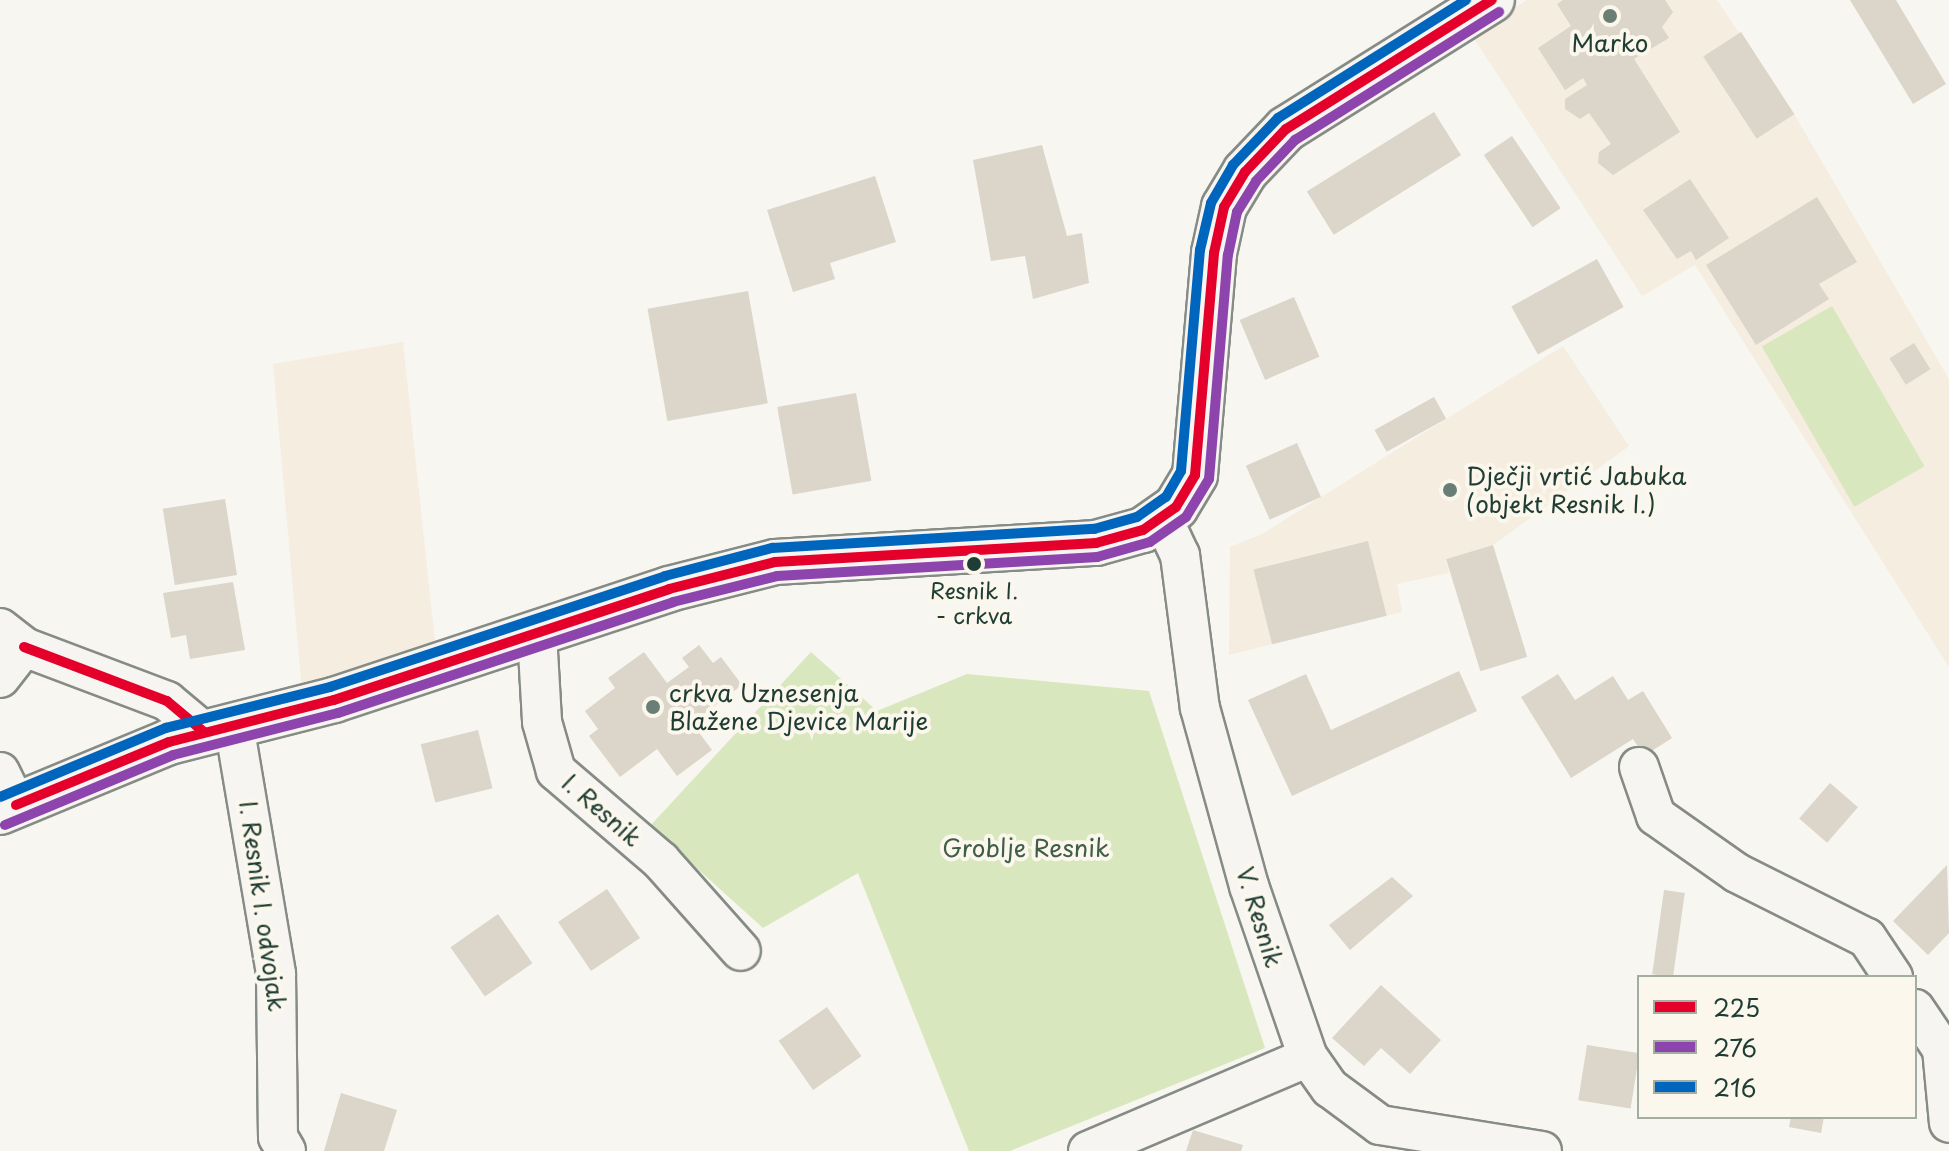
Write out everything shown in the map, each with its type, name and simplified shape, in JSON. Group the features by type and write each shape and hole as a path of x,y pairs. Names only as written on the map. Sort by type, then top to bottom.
{"street":[{"path":"5,796 219,728 537,634 669,589 775,562 1096,543 1163,519 1195,475 1214,253 1224,207 1245,172 1299,120 1492,0"},
{"name":"V. Resnik","path":"1163,519 1180,555 1200,708 1249,886 1308,1057 1330,1088 1380,1125 1542,1151"},
{"name":"I. Resnik","path":"537,634 542,722 556,771 661,861 741,951"},
{"path":"0,678 12,638 158,697 219,728"},
{"name":"I. Resnik I. odvojak","path":"219,728 276,974 274,1146"},
{"path":"1639,767 1656,816 1737,873 1867,938 1892,975"},
{"path":"1917,1012 1942,1049 1949,1123"},
{"path":"1088,1151 1308,1057"}],"shaded area":[{"path":"1527,0 1717,0 1794,114 1949,379 1949,667 1695,265 1642,296 1471,34"},
{"path":"403,342 436,651 302,691 273,364"},
{"name":"Dječji vrtić Jabuka (objekt Resnik I.)","path":"1563,346 1629,446 1493,545 1446,560 1449,573 1397,584 1402,612 1229,655 1230,547 1262,534"}],"green space":[{"path":"1832,306 1924,466 1854,507 1762,346"},
{"name":"Groblje Resnik","path":"811,652 877,711 967,674 1149,691 1265,1048 1010,1151 969,1151 858,873 763,928 650,826"}],"building":[{"path":"1563,0 1665,0 1673,12 1662,27 1669,38 1634,59 1680,132 1613,175 1598,163 1599,152 1611,144 1589,113 1580,119 1565,109 1565,99 1587,85 1583,78 1565,90 1538,48 1571,26 1557,4"},
{"path":"1850,0 1896,0 1946,84 1913,104"},
{"path":"1741,32 1794,114 1757,139 1703,57"},
{"path":"1434,112 1461,155 1334,235 1307,191"},
{"path":"1512,136 1561,208 1532,227 1484,155"},
{"path":"1042,145 1067,236 1082,233 1089,283 1033,299 1025,256 991,261 973,160"},
{"path":"875,176 896,242 830,263 835,279 793,292 767,210"},
{"path":"1690,179 1729,238 1696,260 1691,251 1677,259 1643,210"},
{"path":"1817,197 1857,262 1819,284 1829,299 1756,345 1706,265"},
{"path":"1597,259 1624,307 1538,355 1511,307"},
{"path":"748,291 768,403 667,421 648,309"},
{"path":"1294,297 1319,357 1265,380 1240,320"},
{"path":"1914,343 1930,369 1906,385 1889,358"},
{"path":"856,393 871,481 793,495 777,407"},
{"path":"1434,397 1446,419 1387,452 1375,430"},
{"path":"1297,443 1321,497 1270,520 1246,466"},
{"path":"225,499 237,575 175,585 163,509"},
{"path":"1368,541 1387,616 1272,644 1254,570"},
{"path":"1493,545 1527,657 1480,671 1446,559"},
{"path":"233,582 245,650 190,659 186,635 171,638 163,593"},
{"name":"crkva Uznesenja Blažene Djevice Marije","path":"699,645 713,663 721,657 742,685 692,723 712,750 677,776 657,749 620,777 589,736 598,729 585,711 615,688 608,678 644,652 667,683 689,667 682,658"},
{"path":"1459,671 1477,711 1292,796 1248,700 1306,674 1331,730"},
{"path":"1558,674 1575,700 1613,676 1628,700 1643,691 1672,738 1644,756 1633,739 1571,778 1521,697"},
{"path":"478,730 493,788 435,802 421,744"},
{"path":"1830,783 1858,807 1827,843 1799,818"},
{"path":"1947,865 1949,933 1928,955 1893,921"},
{"path":"1392,877 1413,896 1350,950 1329,925"},
{"path":"607,889 640,938 591,971 558,922"},
{"path":"1664,890 1685,893 1673,975 1652,974"},
{"path":"498,914 532,963 485,996 450,947"},
{"path":"1381,985 1441,1040 1410,1074 1381,1048 1364,1066 1332,1038"},
{"path":"827,1007 861,1056 813,1090 779,1041"},
{"path":"1587,1045 1637,1053 1631,1109 1578,1100"},
{"path":"341,1093 397,1110 384,1151 324,1151"},
{"path":"1791,1119 1824,1119 1821,1133 1789,1127"},
{"path":"1193,1130 1243,1145 1241,1151 1186,1151"}],"transit line":[{"name":"216","path":"0,797 166,728 330,687 665,576 772,548 1094,529 1137,517 1166,497 1181,471 1200,250 1211,203 1233,165 1278,118 1466,0"},
{"name":"225","path":"16,805 169,742 334,700 669,589 775,562 1096,543 1143,530 1176,507 1195,475 1214,253 1224,207 1245,172 1286,129 1492,0"},
{"name":"276","path":"5,825 173,755 338,713 673,602 777,576 1097,557 1150,542 1186,517 1209,479 1228,255 1237,212 1256,181 1295,140 1499,12"},
{"name":"225","path":"24,647 167,701 204,732"}],"place":[{"name":"Marko","path":"1610,16"},
{"name":"Dječji vrtić Jabuka (objekt Resnik I.)","path":"1450,490"},
{"name":"Resnik I. - crkva","path":"974,564"},
{"name":"crkva Uznesenja Blažene Djevice Marije","path":"653,707"}]}
